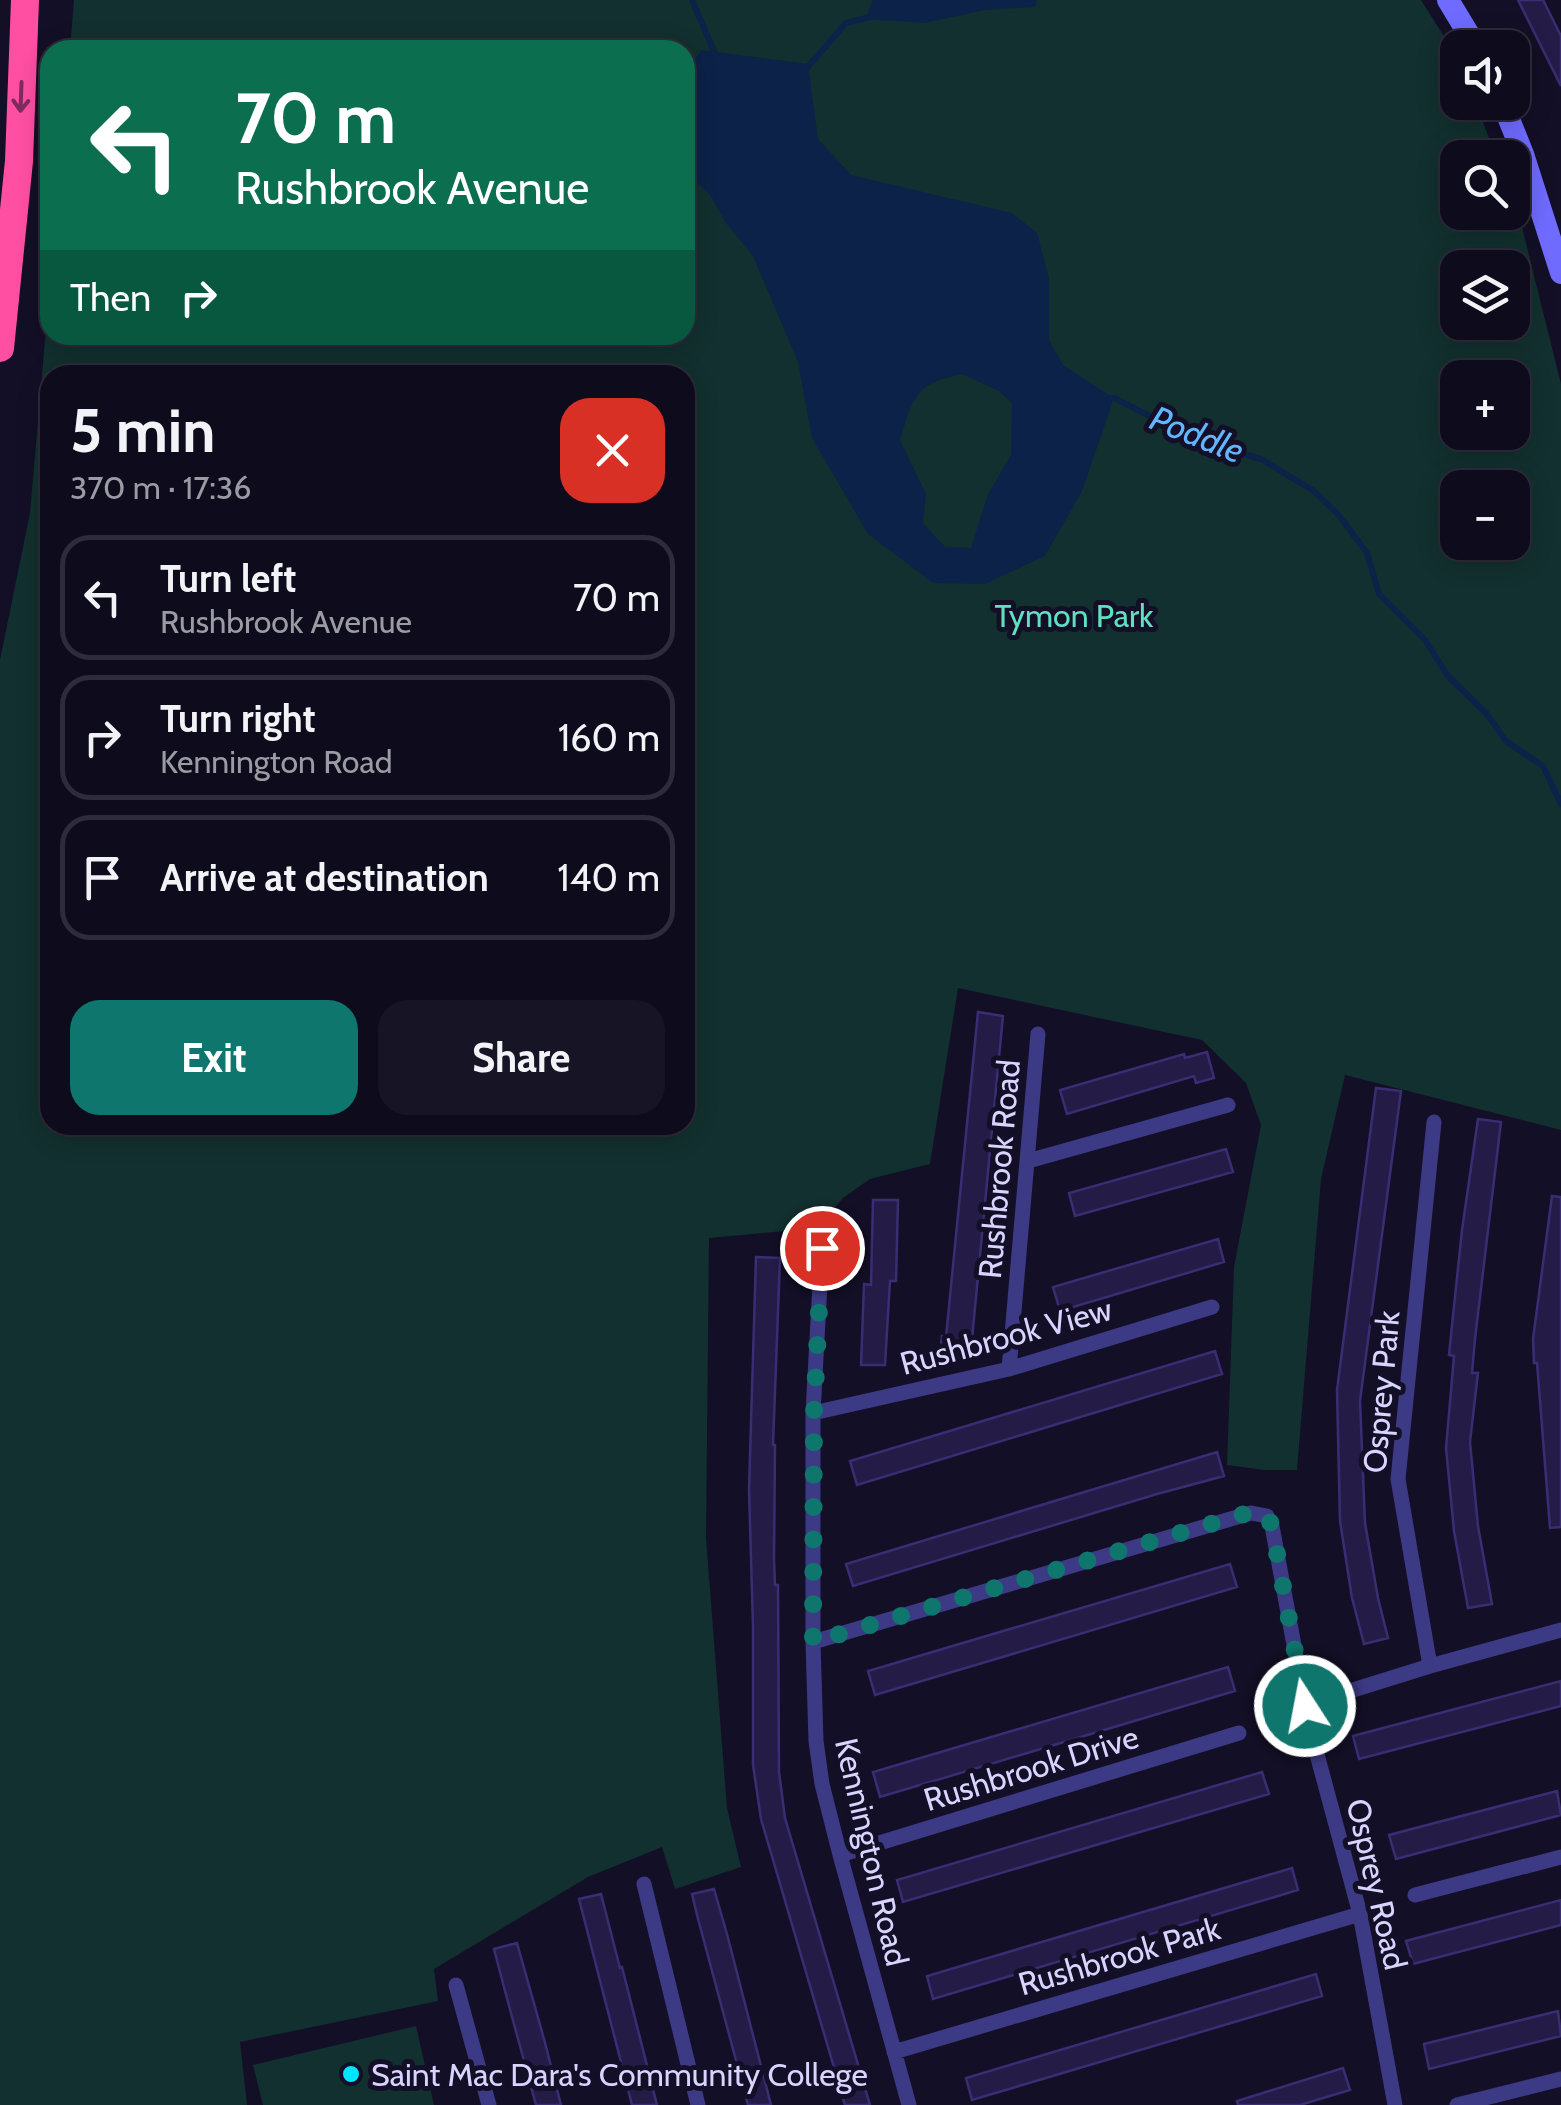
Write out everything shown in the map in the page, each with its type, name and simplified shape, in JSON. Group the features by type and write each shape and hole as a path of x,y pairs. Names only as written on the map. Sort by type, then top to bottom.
{"highway":[{"path":"0,348 19,161 25,0"}],"street":[{"path":"1448,0 1466,30"},
{"path":"1509,120 1561,274"},
{"name":"Rushbrook Road","path":"1009,1369 1038,1034"},
{"path":"1028,1161 1228,1105"},
{"name":"Osprey Park","path":"1430,1666 1398,1479 1434,1122"},
{"name":"Kennington Road","path":"822,1247 814,1413 816,1741 840,1856 910,2105"},
{"name":"Rushbrook View","path":"814,1413 1009,1369 1212,1307"},
{"name":"Osprey Road","path":"813,1642 1251,1512 1267,1516 1305,1706 1360,1914 1395,2105"},
{"path":"1305,1706 1561,1630"},
{"name":"Rushbrook Drive","path":"840,1856 1239,1733"},
{"path":"1414,1895 1561,1857"},
{"path":"644,1884 698,2105"},
{"name":"Rushbrook Park","path":"894,2052 1360,1914"},
{"path":"456,1986 489,2105"},
{"path":"1456,2105 1561,2079"}],"green space":[{"name":"Tymon Park","path":"74,0 1421,0 1440,30 1440,120 1482,120 1490,140 1440,140 1440,230 1523,230 1528,250 1440,250 1440,340 1530,340 1530,259 1561,384 1561,1130 1345,1075 1321,1179 1297,1470 1227,1465 1234,1267 1261,1125 1246,1083 1202,1040 958,988 930,1164 870,1179 843,1198 817,1228 709,1238 706,1538 727,1808 741,1867 675,1889 662,1847 588,1877 434,1969 438,2001 240,2042 247,2105 0,2105 0,660 30,513 40,398 40,1135 695,1135 695,365 43,365 45,345 695,345 695,40 71,40"},
{"path":"416,2026 434,2105 263,2105 253,2065"}],"water":[{"path":"873,0 1037,0 1035,7 985,10 924,23 865,19"},
{"path":"702,50 808,64 818,139 851,175 1012,213 1037,233 1049,278 1049,340 1063,365 1114,398 1082,491 1045,556 985,584 933,583 868,534 812,438 798,362 753,256 726,223 710,195 695,181 695,58","holes":["962,374 999,391 1012,403 1011,455 988,494 971,548 945,547 923,523 926,494 900,440 913,402 934,382"]}],"building":[{"path":"1518,0 1543,0 1561,36 1561,86"},
{"path":"978,1012 1003,1016 972,1339 970,1356 939,1360 942,1336 946,1337"},
{"path":"1207,1052 1214,1078 1196,1083 1194,1076 1067,1114 1060,1090 1184,1054 1185,1058"},
{"path":"1376,1088 1401,1091 1360,1401 1365,1523 1388,1638 1364,1644 1340,1521 1337,1390"},
{"path":"1478,1119 1501,1122 1475,1339 1472,1373 1478,1373 1470,1442 1478,1526 1492,1604 1468,1608 1454,1531 1446,1448 1454,1356 1449,1355"},
{"path":"1226,1149 1233,1172 1075,1216 1069,1193"},
{"path":"1552,1196 1561,1197 1561,1527 1550,1528 1533,1339"},
{"path":"873,1200 898,1200 896,1281 890,1281 885,1365 861,1365 864,1284 871,1285"},
{"path":"1218,1239 1224,1262 1060,1311 1053,1287"},
{"path":"756,1257 780,1258 773,1445 774,1559 778,1585 779,1772 785,1818 870,2105 845,2105 761,1819 753,1765 749,1489"},
{"path":"1215,1351 1222,1374 857,1485 850,1461"},
{"path":"1217,1452 1224,1476 853,1586 846,1564"},
{"path":"1230,1564 1237,1587 875,1695 868,1671"},
{"path":"1228,1667 1235,1691 880,1797 873,1772"},
{"path":"1561,1681 1561,1706 1359,1759 1353,1736"},
{"path":"1262,1772 1269,1794 903,1902 897,1880"},
{"path":"1557,1791 1561,1815 1396,1859 1389,1835"},
{"path":"1292,1868 1298,1890 933,1999 927,1976"},
{"path":"714,1889 771,2105 748,2105 697,1915 692,1894"},
{"path":"601,1894 657,2105 632,2105 579,1899"},
{"path":"1561,1900 1561,1925 1413,1964 1406,1941"},
{"path":"517,1943 561,2105 536,2105 505,1991 494,1949"},
{"path":"1316,1974 1322,1996 972,2100 966,2078"},
{"path":"1558,2011 1561,2036 1429,2069 1424,2044"},
{"path":"1343,2068 1350,2090 1300,2105 1238,2105 1237,2101"}],"waterway":[{"name":"Poddle","path":"692,0 717,58"},
{"name":"Poddle","path":"805,70 846,23 870,17"},
{"name":"Poddle","path":"1109,398 1197,440 1261,459 1314,491 1338,514 1367,553 1379,594 1425,640 1448,676 1487,714 1506,741 1543,766 1561,804"}],"place":[{"name":"Saint Mac Dara's Community College","path":"351,2074"}],"route":[{"path":"822,1248 814,1413 813,1642 1251,1512 1267,1516 1272,1526 1305,1706"}]}
